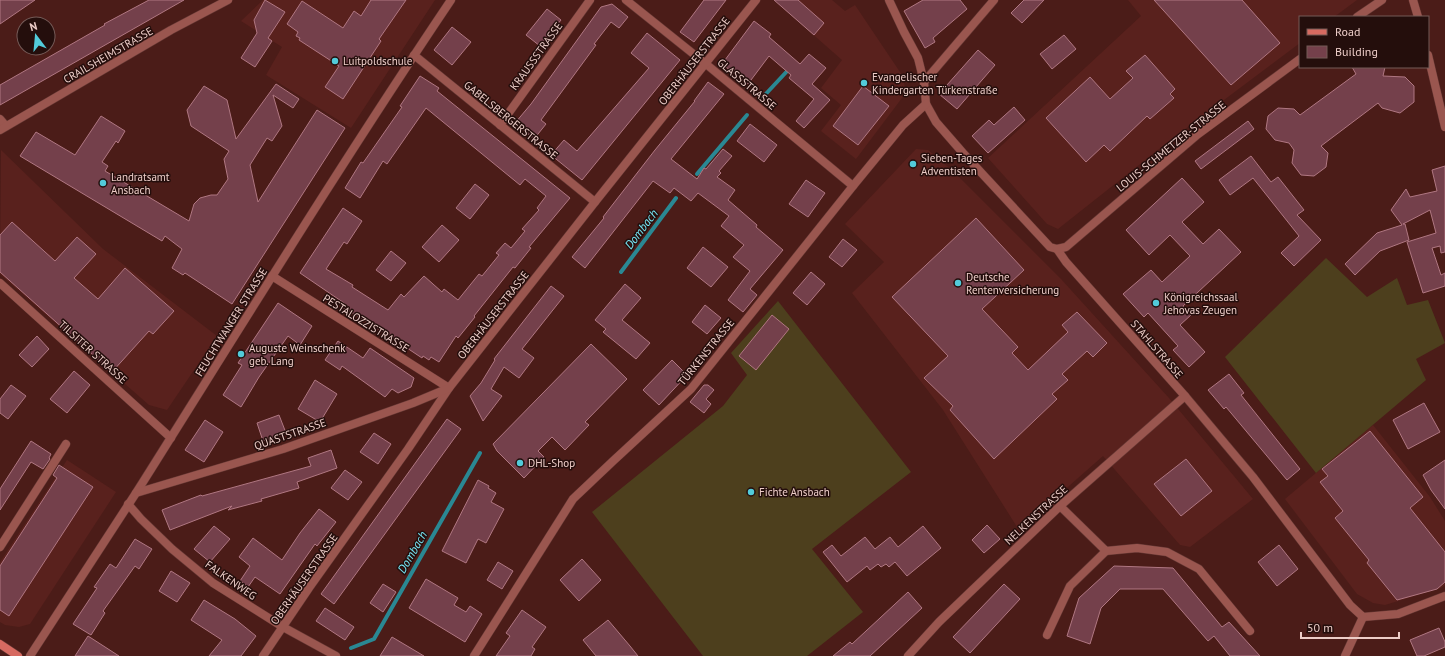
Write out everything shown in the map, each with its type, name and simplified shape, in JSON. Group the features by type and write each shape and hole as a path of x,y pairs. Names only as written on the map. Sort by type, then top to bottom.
{"main road":[{"path":"0,644 18,656"}],"street":[{"name":"CRAILSHEIMSTRASSE","path":"3,128 171,30 228,0"},
{"name":"FEUCHTWANGER STRASSE","path":"30,656 136,493 272,276 451,0"},
{"name":"KRAUSSSTRASSE","path":"500,125 590,0"},
{"name":"GLASSSTRASSE","path":"626,0 853,186"},
{"name":"OBERHÄUSERSTRASSE","path":"263,656 449,388 756,0"},
{"path":"889,0 918,58 924,82 926,104"},
{"path":"924,82 994,0"},
{"path":"1358,16 1382,0"},
{"path":"1414,0 1418,16"},
{"name":"GABELSBERGERSTRASSE","path":"414,55 595,202"},
{"path":"1429,59 1445,127"},
{"name":"LOUIS-SCHMETZER-STRASSE","path":"1057,249 1066,247 1197,135 1299,60"},
{"name":"STAHLSTRASSE","path":"926,104 936,122 963,153 1050,247 1057,249 1071,268 1184,396 1252,477 1350,604 1362,617"},
{"name":"TÜRKENSTRASSE","path":"474,656 573,499 691,389 903,125 926,104"},
{"path":"0,119 3,128"},
{"name":"PESTALOZZISTRASSE","path":"272,276 449,388"},
{"name":"TILSITER STRASSE","path":"0,283 171,438"},
{"name":"QUASTSTRASSE","path":"136,493 283,449 413,403 449,388"},
{"name":"NELKENSTRASSE","path":"912,654 939,622 1060,506 1184,396"},
{"path":"0,547 66,444"},
{"name":"FALKENWEG","path":"128,504 172,549 213,583 284,627 336,656"},
{"path":"1060,506 1106,551"},
{"path":"1047,635 1070,586 1106,551 1137,548 1167,552 1199,569 1250,631"},
{"path":"1345,656 1362,617 1398,614 1445,596"}],"shaded area":[{"name":"Luitpoldschule","path":"263,0 435,0 351,128 266,75 282,47 241,21"},
{"name":"Evangelischer Kindergarten Türkenstraße","path":"790,0 832,0 845,11 855,5 904,78 905,94 856,159 821,131 841,105 821,88 842,60 783,8"},
{"path":"1128,0 1357,0 1335,16 1299,16 1299,44 1168,142 1058,229 1047,224 988,158 1141,16"},
{"path":"916,149 928,150 953,171 1061,279 1169,398 1253,499 1190,547 1180,545 1103,456 1019,530 943,410 852,293 884,262 845,224"},
{"path":"1,150 103,249 217,336 167,410 149,405 0,274"},
{"path":"1326,258 1367,297 1397,278 1407,305 1428,300 1445,343 1416,359 1426,380 1316,473 1225,357"},
{"name":"Fichte Ansbach","path":"778,301 911,472 812,549 863,612 807,656 703,656 592,512 723,406 747,375 731,353"},
{"path":"1373,425 1430,497 1445,521 1445,585 1441,588 1385,605 1373,603 1357,594 1285,499"},
{"path":"67,460 116,492 30,624 19,627 5,625 0,622 0,562"}],"building":[{"path":"0,0 35,0 0,24"},
{"path":"149,0 184,0 0,105 0,85 51,56 56,56 56,53 105,25 104,24"},
{"path":"265,0 285,12 268,38 272,41 255,67 241,58 257,33 254,20"},
{"path":"371,0 406,0 379,39 381,41 343,99 325,87 339,66 299,40 300,38 296,36 298,32 287,24 302,1 343,28 354,11 361,16"},
{"path":"704,0 726,0 694,42 680,32"},
{"path":"774,0 798,0 824,23 814,35"},
{"path":"923,0 960,0 967,9 933,38 935,42 925,48 904,11"},
{"path":"1024,0 1044,0 1022,23 1011,13"},
{"path":"1154,0 1242,0 1280,43 1231,85"},
{"path":"612,4 628,17 619,28 611,22 594,44 596,45 541,120 546,124 534,139 515,123 531,104 601,7"},
{"path":"547,9 561,20 540,46 526,35"},
{"path":"754,21 771,34 769,37 800,64 809,54 826,68 812,84 830,100 804,128 796,121 814,99 789,78 791,75 769,56 748,84 722,64"},
{"path":"452,27 471,42 452,65 434,50"},
{"path":"647,33 680,60 582,180 551,155 564,140 577,151 649,68 631,53"},
{"path":"1064,35 1076,49 1052,69 1040,54"},
{"path":"978,50 995,65 957,109 939,94"},
{"path":"1145,55 1175,89 1170,94 1174,98 1150,119 1147,116 1110,151 1104,145 1086,162 1046,118 1090,77 1110,99 1133,78 1126,71"},
{"path":"1353,68 1385,68 1383,76 1405,77 1414,86 1414,102 1400,113 1382,108 1378,103 1321,146 1328,153 1326,167 1314,176 1301,175 1292,163 1294,150 1289,143 1275,140 1266,129 1268,116 1278,108 1294,109 1300,115 1356,74"},
{"path":"420,76 439,88 437,91 570,198 529,247 531,248 515,268 513,267 458,338 456,336 439,362 431,357 429,360 423,356 422,358 371,324 342,307 344,303 300,273 343,208 362,221 347,244 344,242 326,269 353,285 352,287 388,310 401,294 404,297 424,276 442,292 444,289 458,300 479,274 482,276 499,255 496,253 505,243 511,248 525,231 522,229 539,210 537,208 546,196 525,179 520,185 426,108 387,164 383,161 360,198 345,188 361,162 363,163 402,107 400,106"},
{"path":"708,82 724,94 671,159 697,179 704,168 706,169 723,149 732,156 719,171 721,173 717,177 735,190 728,200 783,250 750,289 757,295 743,312 728,300 750,271 733,257 744,245 721,226 729,216 698,193 691,201 674,188 670,193 653,181 585,268 572,257 695,101"},
{"name":"Landratsamt Ansbach","path":"276,84 299,99 293,108 273,95 282,126 272,141 267,138 250,165 258,202 317,110 345,128 232,304 185,273 183,275 172,268 182,249 165,236 162,241 20,156 36,132 75,155 101,116 125,131 118,143 116,141 102,162 108,166 105,171 189,221 194,204 200,198 217,195 228,179 224,159 229,151 191,126 187,110 204,86 227,100 236,139"},
{"path":"863,86 889,106 858,145 833,126"},
{"path":"1014,107 1025,120 988,153 972,136 989,120 994,125"},
{"path":"1248,121 1254,129 1201,169 1195,161"},
{"path":"750,124 777,145 764,162 737,141"},
{"path":"1251,156 1271,182 1278,177 1304,210 1297,215 1321,240 1294,266 1281,253 1299,236 1253,178 1230,195 1219,180"},
{"path":"1445,166 1445,252 1441,253 1440,246 1432,248 1441,275 1445,273 1445,286 1423,293 1407,242 1436,233 1430,210 1403,224 1405,224 1409,240 1380,251 1355,275 1345,264 1377,233 1402,225 1391,210 1406,189 1410,197 1437,191 1432,170"},
{"path":"1182,178 1204,202 1182,222 1203,244 1219,229 1241,252 1183,306 1191,315 1180,325 1205,352 1189,367 1173,350 1178,346 1148,313 1144,317 1123,294 1151,270 1162,282 1190,256 1170,235 1149,255 1126,230"},
{"path":"806,180 825,193 808,217 789,204"},
{"path":"475,184 489,195 470,219 456,208"},
{"path":"976,218 1024,270 982,309 1018,347 1012,353 1028,370 1068,332 1062,325 1077,312 1107,343 1093,357 1087,351 1062,374 1068,380 1052,394 1057,399 994,459 950,410 953,406 924,378 948,356 892,297"},
{"path":"12,222 55,261 77,237 96,254 74,278 98,299 125,268 174,311 153,334 149,331 112,372 0,272 0,235"},
{"path":"442,225 459,240 439,262 422,247"},
{"path":"843,239 857,250 842,267 829,257"},
{"path":"703,247 728,267 711,287 687,268"},
{"path":"391,251 406,263 391,281 376,270"},
{"path":"811,272 825,284 807,305 793,293"},
{"path":"625,284 641,298 622,320 650,343 636,359 603,332 606,329 595,320"},
{"path":"551,286 564,296 522,349 534,358 519,378 504,367 491,389 502,396 483,421 470,396 481,383 495,360 494,359"},
{"path":"278,303 312,326 300,345 288,336 259,377 241,407 223,395 242,365 238,363"},
{"path":"705,305 721,318 707,334 692,322"},
{"path":"772,315 789,329 756,370 739,356"},
{"path":"37,336 49,349 32,367 19,355"},
{"path":"338,341 363,358 370,348 414,378 411,387 398,393 392,389 385,397 342,366 340,370 325,360"},
{"path":"591,344 627,379 585,422 589,425 565,450 552,437 538,451 544,457 524,478 497,451 493,444"},
{"path":"672,360 687,375 659,405 643,390"},
{"path":"74,371 90,385 67,413 50,399"},
{"path":"1229,374 1244,393 1241,395 1300,469 1287,480 1226,407 1224,409 1208,390"},
{"path":"315,380 337,394 320,422 298,409"},
{"path":"11,385 26,396 8,419 0,413 0,399"},
{"path":"704,385 708,385 714,390 706,399 711,404 704,413 690,402"},
{"path":"1424,403 1440,432 1408,449 1393,420"},
{"path":"279,415 286,433 263,441 257,423"},
{"path":"447,419 461,429 334,604 321,594"},
{"path":"205,420 223,432 204,462 185,450"},
{"path":"1370,431 1423,497 1410,508 1445,552 1445,582 1437,589 1397,600 1367,563 1369,560 1335,518 1343,511 1320,482 1328,476 1322,469"},
{"path":"374,433 391,444 378,464 360,452"},
{"path":"31,441 51,454 50,459 43,469 31,462 0,510 0,489"},
{"path":"331,450 337,468 297,482 299,488 261,499 262,501 228,510 232,506 170,530 162,510 201,495 202,496 311,466 308,458"},
{"path":"1186,459 1212,491 1181,516 1154,484"},
{"path":"1445,460 1445,509 1431,490 1423,475"},
{"path":"59,465 93,487 9,616 0,610 0,566 57,478 53,475"},
{"path":"345,470 362,482 348,500 331,488"},
{"path":"478,480 489,486 488,488 496,493 491,502 504,509 486,543 478,539 466,563 442,551"},
{"path":"319,509 336,522 317,546 315,544 280,594 255,577 248,587 240,581 250,566 239,557 253,538 282,560 300,533"},
{"path":"987,525 1000,539 984,553 972,540"},
{"path":"214,526 230,539 210,562 194,549"},
{"path":"923,526 941,548 907,576 895,562 889,567 886,564 881,567 878,564 870,570 867,566 847,582 823,552 832,545 841,556 865,537 875,549 890,537 898,547"},
{"path":"135,539 152,549 139,569 135,566 103,611 105,613 91,635 73,624 97,588 94,587 110,564 116,568"},
{"path":"1279,545 1298,569 1277,586 1258,562"},
{"path":"582,559 601,580 579,601 560,580"},
{"path":"498,562 513,571 502,589 487,580"},
{"path":"1114,566 1173,568 1222,627 1229,622 1260,656 1230,656 1214,636 1208,641 1163,589 1120,589 1101,608 1090,644 1067,636 1079,598"},
{"path":"171,571 190,583 177,602 159,591"},
{"path":"426,579 458,598 454,605 466,612 470,606 482,614 465,642 409,608"},
{"path":"383,584 396,592 383,612 370,603"},
{"path":"1004,584 1020,599 970,653 953,637"},
{"path":"908,592 922,608 870,656 833,656 850,642 852,644"},
{"path":"204,600 235,619 256,636 241,656 209,656 222,640 191,620"},
{"path":"325,608 354,627 345,640 316,621"},
{"path":"522,610 546,627 532,647 535,649 531,656 496,656 510,636 506,633"},
{"path":"608,620 638,656 596,656 583,640"},
{"path":"1439,628 1445,642 1445,647 1424,656 1417,656 1410,640"},
{"path":"88,636 119,656 75,656"},
{"path":"392,637 424,656 380,656"}],"waterway":[{"name":"Dombach","path":"763,97 790,68"},
{"name":"Dombach","path":"697,174 747,115"},
{"name":"Dombach","path":"621,272 676,198"},
{"name":"Dombach","path":"351,648 374,639 480,453"}],"place":[{"name":"Luitpoldschule","path":"335,61"},
{"name":"Evangelischer Kindergarten Türkenstraße","path":"864,83"},
{"name":"Sieben-Tages Adventisten","path":"913,164"},
{"name":"Landratsamt Ansbach","path":"103,183"},
{"name":"Deutsche Rentenversicherung","path":"958,283"},
{"name":"Königreichssaal Jehovas Zeugen","path":"1156,303"},
{"name":"Auguste Weinschenk geb. Lang","path":"241,354"},
{"name":"DHL-Shop","path":"520,463"},
{"name":"Fichte Ansbach","path":"751,492"}]}
